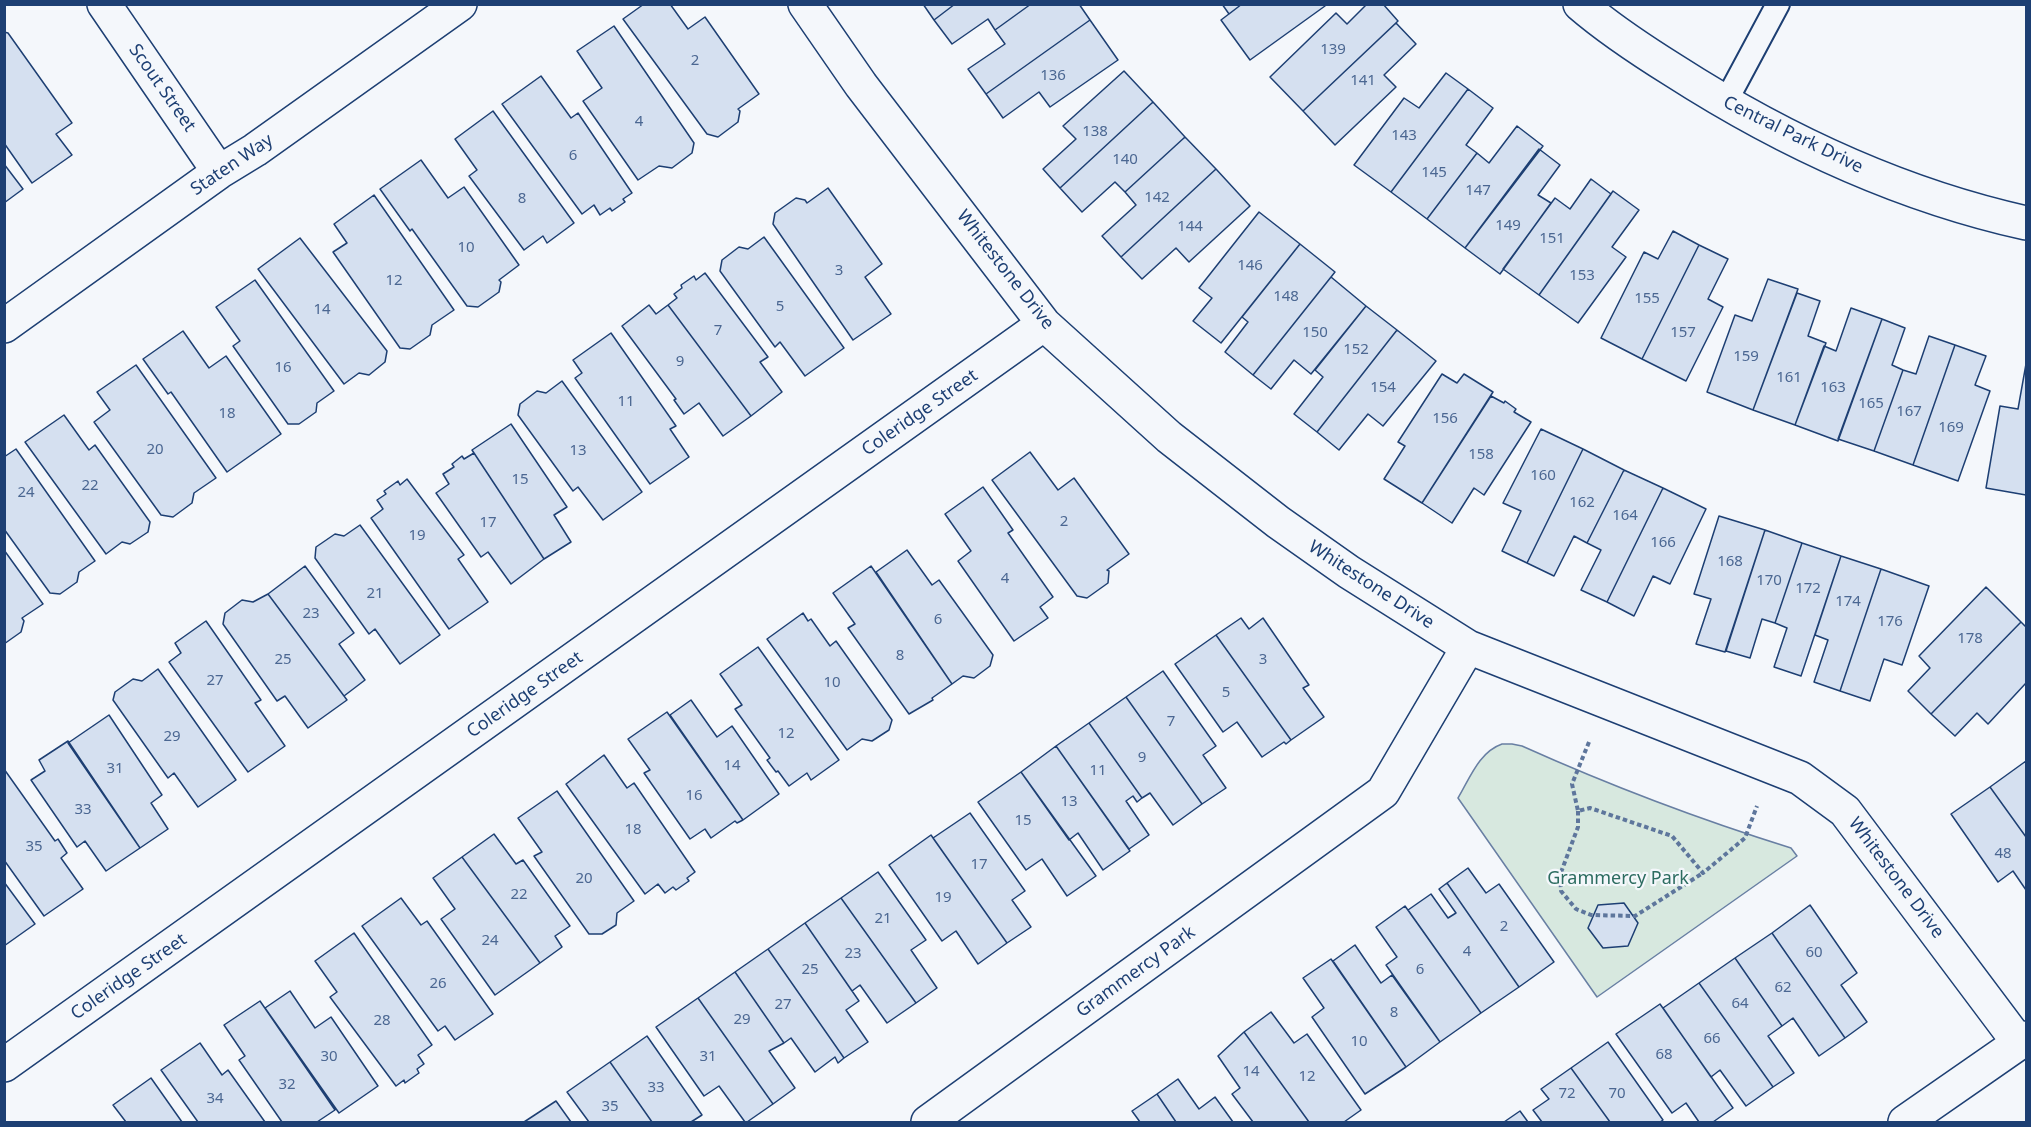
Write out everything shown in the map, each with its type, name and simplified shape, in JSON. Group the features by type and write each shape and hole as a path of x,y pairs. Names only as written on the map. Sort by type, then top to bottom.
{"street":[{"name":"Scout Street","path":"104,4 219,172"},
{"name":"Staten Way","path":"4,326 460,4"},
{"name":"Whitestone Drive","path":"806,4 861,85 1044,324 1169,437 1278,522 1349,572 1468,647 1800,778 1845,811 2023,1040"},
{"name":"Central Park Drive","path":"1580,4 1646,53 1764,124 1885,180 1993,215 2026,223"},
{"name":"Coleridge Street","path":"4,1065 1044,324"},
{"name":"Grammercy Park","path":"928,1122 1383,792 1468,647"},
{"path":"1905,1122 2023,1040"}],"lane":[{"path":"1725,102 1778,4"}],"path":[{"path":"1605,702 1572,784 1578,812 1578,827 1560,875 1561,891 1576,909 1591,915 1635,916 1703,873 1745,838 1772,767"},
{"path":"1578,812 1590,808 1672,836 1703,873"}],"green space":[{"name":"Grammercy Park","path":"1502,744 1522,746 1655,801 1791,848 1797,856 1597,997 1458,798 1481,759"}],"building":[{"path":"644,4 670,4 688,29 705,17 759,94 738,109 740,111 738,122 718,137 707,134 623,19"},
{"path":"923,4 955,4 934,20"},
{"path":"955,4 1031,4 995,30 988,19 952,44 934,20"},
{"path":"1031,4 1079,4 1090,20 986,94 968,69 1005,44 995,30"},
{"path":"1222,4 1242,4 1229,14"},
{"path":"1242,4 1324,4 1325,6 1250,60 1221,20"},
{"path":"1367,4 1383,4 1398,21 1303,111 1270,77 1336,13 1347,24"},
{"path":"1090,20 1118,60 1050,107 1039,92 1003,118 986,94"},
{"path":"1396,23 1416,44 1384,75 1396,87 1335,145 1303,111"},
{"path":"614,26 694,143 692,153 672,168 659,166 638,180 583,101 602,88 577,51"},
{"path":"4,32 8,33 72,123 56,134 72,155 32,183 4,143"},
{"path":"1124,71 1153,102 1060,188 1043,169 1076,139 1063,126"},
{"path":"1446,73 1468,89 1391,192 1354,165 1404,98 1419,108"},
{"path":"541,76 571,118 578,113 632,193 623,199 625,202 612,211 610,208 600,215 594,205 582,214 502,104"},
{"path":"1468,89 1493,108 1466,145 1477,153 1427,219 1391,192"},
{"path":"1153,102 1185,137 1125,192 1115,182 1082,212 1060,188"},
{"path":"493,111 574,223 547,243 543,236 524,250 469,176 477,170 455,139"},
{"path":"1517,126 1543,146 1465,248 1427,219 1477,153 1489,163"},
{"path":"1185,137 1216,169 1121,257 1102,236 1136,205 1125,192"},
{"path":"1539,149 1560,165 1538,195 1551,203 1500,274 1465,248"},
{"path":"421,160 448,198 464,187 519,265 499,280 501,282 499,292 478,307 467,306 412,229 410,231 380,189"},
{"path":"4,164 23,189 4,203"},
{"path":"1216,169 1250,206 1189,262 1176,248 1142,279 1121,257"},
{"path":"1591,179 1611,194 1539,295 1503,269 1555,198 1570,209"},
{"path":"828,188 882,264 865,277 891,314 853,340 773,224 775,213 796,198 805,200 807,203"},
{"path":"1613,191 1639,210 1612,247 1626,257 1578,323 1539,295"},
{"path":"374,195 454,310 432,325 430,335 410,349 400,348 333,252 347,243 334,224"},
{"path":"1259,212 1300,244 1221,343 1193,321 1212,298 1199,288"},
{"path":"1673,231 1699,245 1642,359 1601,338 1644,252 1658,259"},
{"path":"764,237 844,348 805,376 780,342 775,347 720,271 722,260 739,247 748,249"},
{"path":"300,238 387,351 385,362 369,375 359,373 344,384 258,269"},
{"path":"1300,244 1335,272 1253,375 1225,352 1248,322 1242,317"},
{"path":"1699,245 1728,259 1708,299 1723,307 1686,381 1642,359"},
{"path":"705,273 768,357 760,362 782,392 751,416 668,305 677,298 674,294 682,288 681,285 694,276 696,280"},
{"path":"1331,277 1366,306 1311,374 1294,360 1271,389 1253,375"},
{"path":"1768,279 1798,289 1753,410 1707,392 1735,315 1752,321"},
{"path":"255,280 334,391 317,403 316,412 299,424 288,424 233,346 240,341 216,307"},
{"path":"1797,293 1820,301 1808,336 1826,343 1795,425 1753,410"},
{"path":"649,305 656,314 668,305 751,416 723,436 699,403 684,414 674,400 676,399 622,326"},
{"path":"1366,306 1397,330 1317,432 1294,414 1323,377 1315,370"},
{"path":"1851,308 1882,319 1838,441 1795,425 1824,346 1836,351"},
{"path":"1882,319 1905,328 1892,365 1903,370 1874,451 1838,439"},
{"path":"1397,330 1436,361 1383,426 1368,414 1339,450 1317,432"},
{"path":"183,331 209,368 226,356 281,434 227,472 171,392 168,394 143,359"},
{"path":"611,333 676,426 670,429 689,457 650,484 575,378 582,373 573,360"},
{"path":"1929,336 1955,345 1913,465 1874,451 1903,370 1916,374"},
{"path":"1955,345 1986,356 1975,385 1990,391 1958,481 1913,465"},
{"path":"2026,364 2026,495 1986,488 2000,406 2018,409"},
{"path":"136,365 216,478 194,493 192,503 173,517 161,515 94,422 110,410 97,392"},
{"path":"1442,374 1457,383 1464,374 1493,392 1422,503 1384,479 1405,446 1398,442"},
{"path":"562,381 642,492 603,520 578,487 573,491 518,415 520,404 537,391 546,393"},
{"path":"1491,396 1504,403 1505,401 1516,409 1514,412 1531,422 1484,495 1474,488 1452,523 1422,503"},
{"path":"64,415 89,450 95,445 150,522 148,532 130,544 122,542 106,554 25,442"},
{"path":"511,424 567,507 554,515 571,542 544,559 472,450"},
{"path":"1541,429 1583,449 1527,563 1502,551 1521,511 1503,503"},
{"path":"16,449 95,561 79,572 77,582 60,594 50,593 4,529 4,457"},
{"path":"1583,449 1624,470 1587,543 1574,536 1554,576 1527,563"},
{"path":"1030,452 1058,490 1074,478 1129,554 1107,570 1109,571 1108,583 1087,598 1077,596 992,480"},
{"path":"474,453 544,559 511,584 488,552 481,557 436,493 449,484 443,474 454,467 452,464 462,456 464,459"},
{"path":"1624,470 1663,488 1607,602 1581,590 1601,550 1587,543"},
{"path":"407,479 464,555 458,559 488,602 449,629 371,518 383,509 377,500 386,494 384,491 398,481 400,485"},
{"path":"983,487 1013,530 1008,533 1053,597 1040,607 1048,618 1014,641 958,561 971,551 945,514"},
{"path":"1663,488 1706,509 1670,584 1653,576 1634,616 1607,602"},
{"path":"1719,516 1765,530 1725,652 1696,644 1711,599 1694,594"},
{"path":"360,525 440,635 400,664 375,629 369,634 315,558 316,547 335,534 344,536"},
{"path":"1765,530 1802,543 1775,623 1762,619 1750,658 1726,651"},
{"path":"1802,543 1841,556 1801,676 1774,667 1787,628 1775,623"},
{"path":"4,550 43,604 22,618 24,621 21,632 4,644"},
{"path":"907,550 932,585 939,580 993,655 990,666 974,678 963,676 952,684 876,572"},
{"path":"1841,556 1881,569 1840,691 1814,682 1828,640 1815,635"},
{"path":"305,566 354,633 339,644 365,680 344,696 268,594"},
{"path":"871,566 952,684 932,698 933,700 909,714 848,628 855,624 833,593"},
{"path":"1881,569 1929,586 1902,665 1884,659 1870,701 1840,691"},
{"path":"1986,587 2021,622 1931,714 1908,691 1930,668 1919,656"},
{"path":"268,594 347,700 308,728 285,696 277,701 223,624 225,613 242,600 253,602"},
{"path":"803,613 808,621 811,619 830,646 836,641 892,720 889,730 872,741 862,739 847,750 767,639"},
{"path":"1241,618 1249,629 1263,618 1309,685 1303,688 1324,717 1291,740 1216,635"},
{"path":"206,621 261,700 255,703 285,746 248,772 169,662 181,653 175,643"},
{"path":"2021,622 2026,627 2026,683 1988,724 1977,713 1955,736 1931,714"},
{"path":"1216,635 1291,740 1286,744 1284,742 1262,757 1237,722 1223,732 1175,664"},
{"path":"758,647 839,760 811,780 807,773 789,786 778,771 776,772 767,760 770,758 735,709 742,705 720,674"},
{"path":"158,669 236,780 198,807 174,773 168,778 113,700 115,692 133,679 142,681"},
{"path":"1163,671 1216,746 1203,755 1226,788 1202,804 1126,697"},
{"path":"1126,697 1202,804 1173,825 1150,793 1142,798 1089,723"},
{"path":"691,700 717,737 732,726 779,794 743,820 670,715"},
{"path":"667,712 743,820 737,823 735,821 711,838 705,829 690,839 644,773 650,770 628,739"},
{"path":"109,715 162,795 151,803 168,829 140,848 68,743"},
{"path":"1089,723 1142,798 1137,802 1133,796 1126,801 1149,835 1129,849 1056,746"},
{"path":"68,741 140,848 106,871 85,841 77,847 31,780 45,771 39,760"},
{"path":"1056,746 1130,851 1103,870 1078,833 1069,840 1021,772"},
{"path":"604,755 627,788 634,783 695,872 687,878 689,881 676,890 673,887 665,893 658,884 645,894 566,784"},
{"path":"2026,761 2026,837 1990,787"},
{"path":"4,769 55,841 58,839 67,853 61,858 83,889 44,916 4,860"},
{"path":"1021,772 1096,876 1067,896 1042,859 1026,870 978,802"},
{"path":"1990,787 2026,837 2026,890 2013,871 1998,882 1951,814"},
{"path":"557,791 634,901 617,913 616,925 602,934 589,934 534,856 542,852 518,818"},
{"path":"970,813 1025,891 1012,900 1031,927 1007,943 933,838"},
{"path":"494,834 516,864 523,860 570,926 555,936 562,947 540,963 462,857"},
{"path":"931,835 1007,943 978,964 956,931 942,941 889,865"},
{"path":"462,857 540,963 495,995 441,919 455,909 433,878"},
{"path":"1468,868 1486,893 1499,884 1554,962 1519,987 1447,883"},
{"path":"878,872 926,940 911,950 937,988 916,1003 841,898"},
{"path":"4,882 35,924 4,946"},
{"path":"1447,883 1519,987 1481,1013 1408,910 1431,894 1448,918 1456,913 1439,889"},
{"path":"401,898 421,925 427,921 493,1014 455,1040 445,1026 438,1031 362,926"},
{"path":"841,898 916,1003 887,1023 860,985 852,991 805,923"},
{"path":"1624,903 1638,923 1628,946 1603,948 1588,928 1598,905"},
{"path":"1810,905 1857,973 1841,985 1867,1022 1845,1038 1772,933"},
{"path":"1405,906 1481,1013 1440,1042 1386,965 1397,957 1376,927"},
{"path":"805,923 859,1001 846,1010 868,1042 844,1058 768,949"},
{"path":"354,933 432,1045 418,1055 424,1064 417,1069 419,1073 405,1083 404,1080 396,1086 330,997 337,992 315,961"},
{"path":"1772,933 1845,1038 1819,1056 1793,1018 1782,1026 1735,958"},
{"path":"1355,945 1381,983 1392,975 1440,1042 1406,1067 1333,961"},
{"path":"768,949 844,1058 838,1063 835,1057 815,1072 791,1038 784,1043 735,972"},
{"path":"1735,958 1782,1026 1768,1036 1794,1073 1773,1087 1699,983"},
{"path":"1331,959 1406,1067 1365,1094 1312,1017 1324,1008 1303,978"},
{"path":"735,972 784,1043 769,1051 795,1088 773,1104 698,998"},
{"path":"1699,983 1773,1087 1746,1106 1720,1070 1711,1077 1663,1008"},
{"path":"290,991 315,1028 331,1017 378,1086 339,1113 265,1008"},
{"path":"698,998 773,1104 747,1122 719,1086 704,1096 656,1027"},
{"path":"260,1001 335,1110 317,1122 282,1122 239,1060 245,1056 224,1025"},
{"path":"1660,1004 1733,1108 1713,1122 1699,1122 1686,1103 1672,1113 1616,1034"},
{"path":"1271,1012 1294,1043 1307,1034 1361,1110 1344,1122 1309,1122 1244,1032"},
{"path":"1244,1032 1309,1122 1253,1122 1232,1094 1240,1088 1218,1056"},
{"path":"647,1036 702,1115 691,1122 652,1122 610,1062"},
{"path":"1608,1042 1663,1120 1660,1122 1610,1122 1571,1068"},
{"path":"200,1043 222,1075 228,1070 265,1122 198,1122 161,1070"},
{"path":"610,1062 652,1122 589,1122 567,1092"},
{"path":"1571,1068 1610,1122 1542,1122 1533,1110 1549,1099 1541,1089"},
{"path":"151,1078 182,1122 126,1122 113,1105"},
{"path":"1178,1079 1199,1109 1215,1097 1233,1122 1176,1122 1157,1094"},
{"path":"1157,1094 1176,1122 1140,1122 1132,1111"},
{"path":"556,1101 571,1122 524,1122"},
{"path":"1520,1111 1528,1122 1504,1122"}]}
